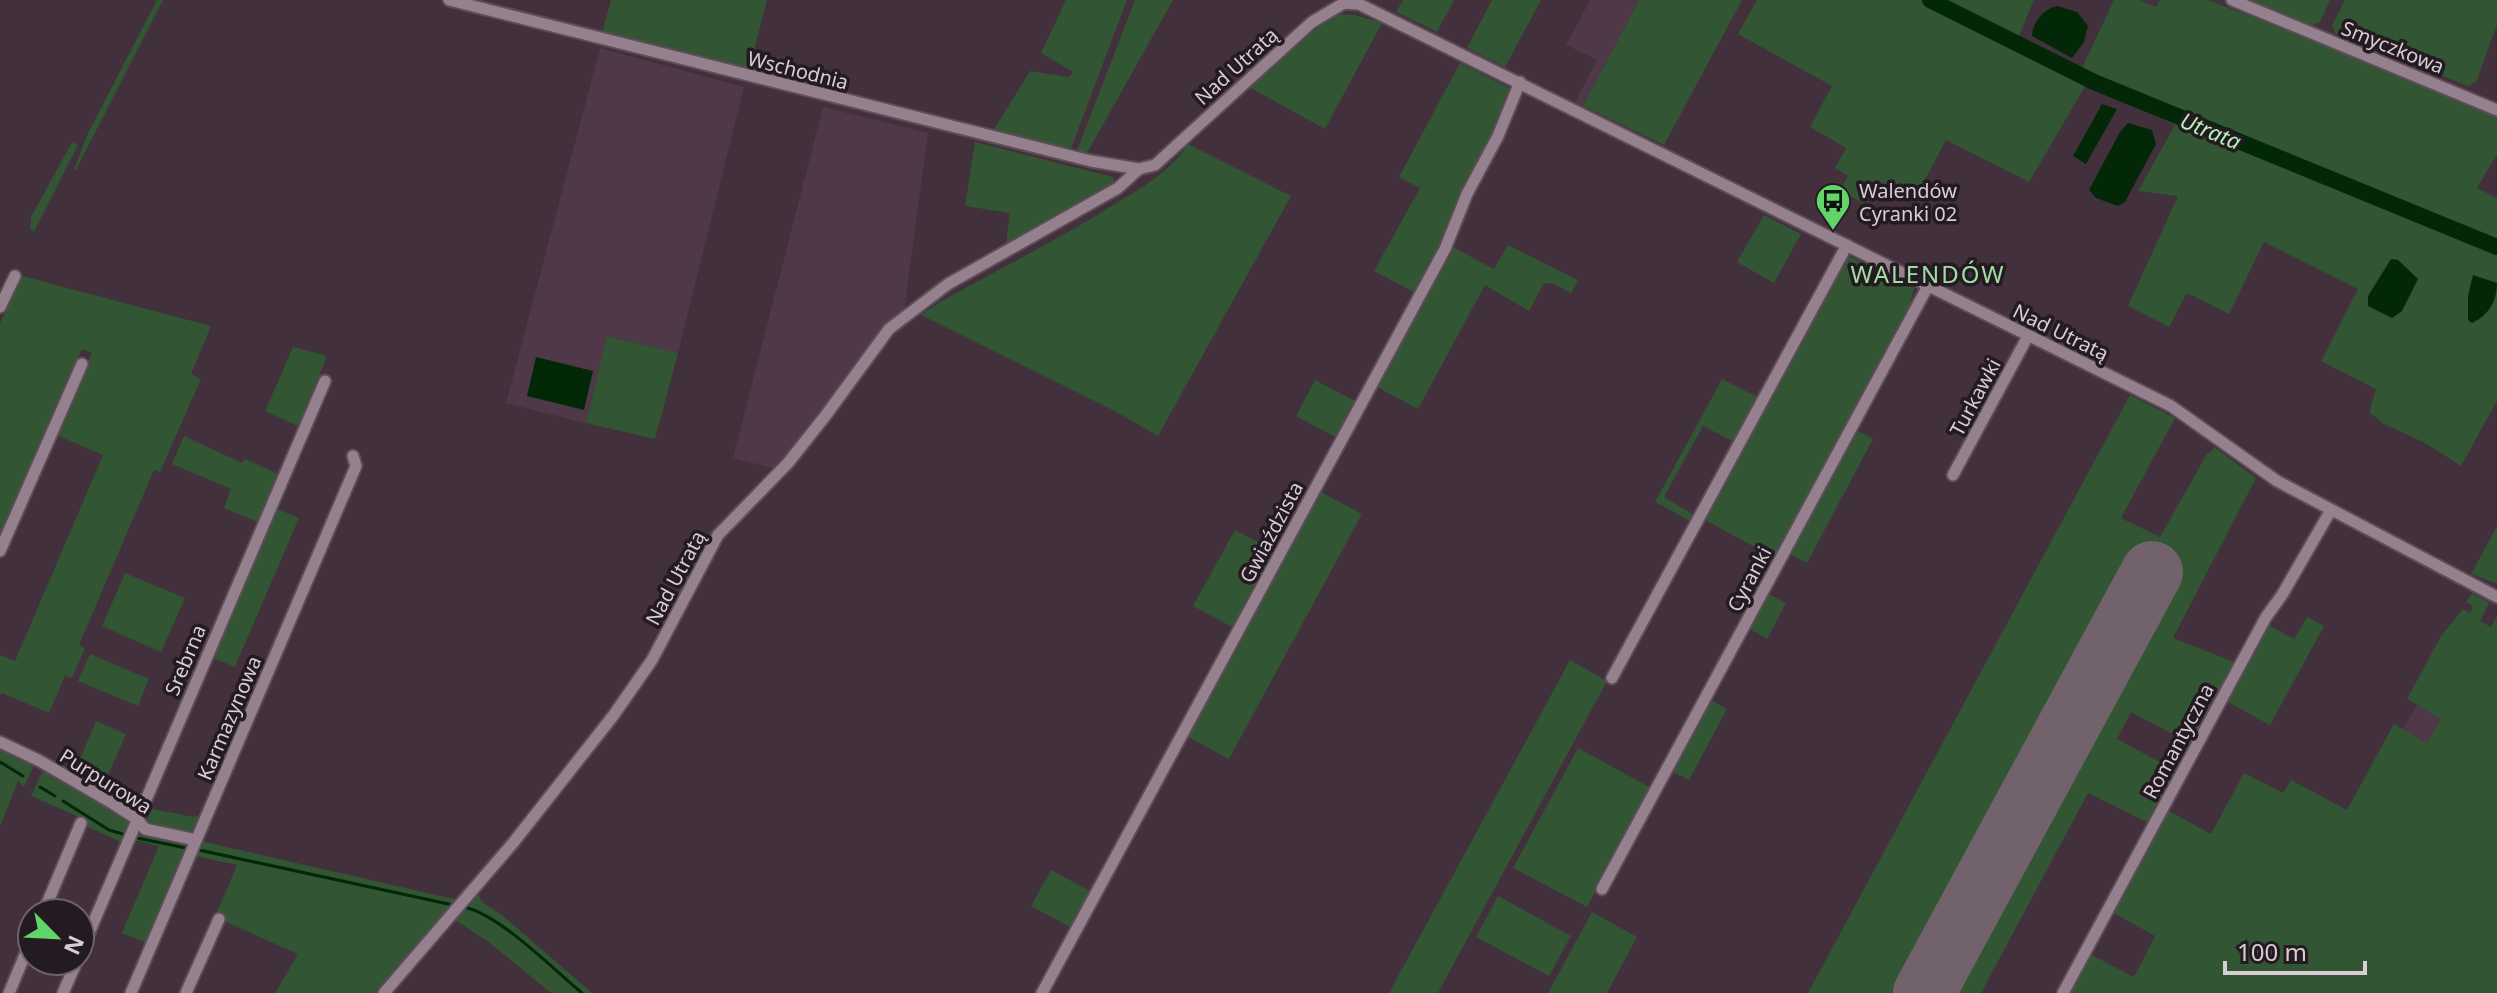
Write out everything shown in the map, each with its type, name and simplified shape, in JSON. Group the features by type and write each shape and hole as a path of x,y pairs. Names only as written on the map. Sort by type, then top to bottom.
{"street":[{"name":"Wschodnia","path":"449,0 1029,146 1139,169"},
{"name":"Smyczkowa","path":"2232,0 2497,110"},
{"name":"Nad Utratą","path":"384,993 513,843 613,716 652,660 718,535 788,463 889,329 948,284 1118,188 1139,169 1155,165 1312,22 1344,3 1359,4 1520,82 2171,406 2277,481 2497,597"},
{"name":"Gwiaździsta","path":"1042,993 1445,249 1467,194 1498,136 1520,82"},
{"path":"1612,678 1847,245"},
{"path":"0,307 15,276"},
{"name":"Cyranki","path":"1602,889 1928,286"},
{"name":"Turkawki","path":"1953,475 2028,336"},
{"path":"0,551 82,364"},
{"name":"Srebrna","path":"96,916 325,381"},
{"name":"Karmazynowa","path":"131,993 356,466 353,456"},
{"name":"Romantyczna","path":"2063,993 2266,617 2331,510"},
{"name":"Purpurowa","path":"0,742 65,775 137,819 145,829 196,840"},
{"path":"50,897 81,823"},
{"path":"186,993 219,919"}],"shaded area":[{"path":"157,0 163,0 76,170 88,133"},
{"path":"611,0 767,0 749,70 602,33"},
{"path":"1066,0 1127,0 1070,151 993,131 1030,71 1069,77 1073,72 1041,53"},
{"path":"1135,0 1173,0 1086,155 1076,153"},
{"path":"1403,0 1454,0 1437,32 1396,12"},
{"path":"1492,0 1541,0 1505,67 1467,48"},
{"path":"1590,0 1639,0 1583,106 1575,102 1597,60 1566,45"},
{"path":"1639,0 1742,0 1664,145 1583,106"},
{"path":"1757,0 2034,0 2018,38 2081,70 2114,0 2140,0 2156,7 2160,0 2208,0 2439,89 2497,116 2497,154 2477,188 2497,198 2497,401 2461,466 2425,443 2384,424 2369,412 2376,389 2321,361 2358,289 2264,242 2229,314 2187,293 2169,327 2128,306 2178,196 2138,191 2175,125 2087,83 2029,182 1946,140 1913,202 1876,183 1863,203 1840,191 1848,176 1835,168 1846,148 1810,127 1832,86 1738,34"},
{"path":"2248,0 2330,0 2320,22 2312,25"},
{"path":"2345,0 2497,0 2497,25 2476,82 2468,86 2335,33 2332,26"},
{"path":"2057,6 2077,12 2088,26 2084,42 2072,58 2032,36 2039,17"},
{"path":"1334,14 1355,15 1382,23 1325,129 1247,86"},
{"path":"600,48 744,87 678,353 608,336 586,423 506,403"},
{"path":"1460,63 1511,89 1505,111 1414,292 1374,271 1420,188 1399,177"},
{"path":"2102,104 2117,109 2086,164 2073,156"},
{"path":"823,107 928,133 904,311 884,323 841,389 777,469 733,458"},
{"path":"2128,123 2152,130 2156,144 2125,202 2118,206 2096,198 2089,190"},
{"path":"72,142 78,145 34,232 30,229 31,217"},
{"path":"975,142 1113,177 1114,183 1006,244 1010,213 965,206"},
{"path":"1188,144 1291,196 1158,436 1111,409 921,315 1141,188 1172,164"},
{"path":"1764,215 1801,234 1774,283 1737,262"},
{"path":"1508,245 1578,280 1571,293 1554,284 1544,283 1529,311 1485,285 1418,409 1375,386 1451,246 1494,269"},
{"path":"1849,256 1914,288 1908,313 1775,558 1703,519 1844,258"},
{"path":"2391,259 2398,260 2418,279 2402,311 2392,318 2368,306 2368,296"},
{"path":"2473,275 2497,283 2491,307 2472,323 2468,320 2468,296"},
{"path":"22,276 211,326 191,374 201,379 160,472 154,470 79,645 85,648 72,678 65,676 49,713 2,693 0,695 0,655 15,661 103,455 56,435 92,353 82,349 0,533 0,323"},
{"path":"607,336 678,353 655,439 586,423"},
{"path":"293,347 324,355 326,359 298,426 265,411"},
{"path":"536,357 593,371 584,410 527,396"},
{"path":"1722,379 1759,398 1736,443 1703,426 1664,497 1696,516 1692,522 1655,502"},
{"path":"1315,380 1355,401 1335,437 1296,416"},
{"path":"2130,395 2175,418 2121,518 2160,537 2208,452 2214,447 2256,478 2173,638 2234,662 2190,743 2131,712 2117,739 2175,770 2147,822 2088,793 1981,993 1808,993"},
{"path":"1858,431 1873,439 1807,563 1790,554"},
{"path":"184,436 242,463 245,459 278,474 257,522 224,508 231,489 172,464"},
{"path":"1319,491 1362,514 1229,759 1186,736"},
{"path":"273,507 299,518 235,667 209,656"},
{"path":"2497,526 2497,584 2471,574"},
{"path":"1235,530 1274,551 1232,627 1193,606"},
{"path":"125,573 185,598 161,652 102,626"},
{"path":"2472,593 2489,603 2480,621 2491,627 2497,616 2497,993 2068,993 2090,954 2134,977 2155,936 2112,912 2167,810 2211,834 2244,773 2283,793 2291,780 2347,810 2394,724 2427,743 2441,719 2407,699 2441,636 2463,609 2470,613 2473,606 2466,602"},
{"path":"1769,594 1786,603 1767,639 1750,629"},
{"path":"2307,617 2324,626 2270,725 2226,701 2267,624 2294,639"},
{"path":"90,654 149,679 138,706 78,681"},
{"path":"1570,660 1607,681 1438,993 1389,993"},
{"path":"1711,700 1727,709 1689,780 1673,772"},
{"path":"2417,705 2441,719 2427,743 2403,729"},
{"path":"96,721 126,734 102,789 74,773"},
{"path":"0,747 35,764 24,787 18,781 0,827"},
{"path":"1578,748 1651,788 1587,907 1513,868"},
{"path":"42,772 128,817 132,823 121,842 86,826 88,821 31,796"},
{"path":"152,809 194,817 203,814 192,833 150,825 146,822"},
{"path":"144,830 187,841 189,845 147,943 122,933 159,846 134,840"},
{"path":"201,841 458,900 378,993 275,993 298,954 215,917 237,865 195,856"},
{"path":"1051,870 1090,891 1070,927 1031,906"},
{"path":"478,893 482,902 502,915 592,993 551,993 490,943 455,920"},
{"path":"1498,896 1571,936 1549,976 1476,937"},
{"path":"1592,912 1637,937 1607,993 1548,993"}],"waterway":[{"name":"Utrata","path":"1930,0 2094,82 2497,247"},
{"path":"0,762 23,776"},
{"path":"40,787 55,796"},
{"path":"63,801 109,830 126,835"},
{"path":"137,838 186,848"},
{"path":"199,850 453,905"},
{"path":"464,907 509,931 582,993"}],"runway":[{"path":"1924,993 2152,572"}],"place":[{"name":"Walendów Cyranki 02","path":"1833,232"}],"district":[{"name":"WALENDÓW","path":"1928,273"}]}
